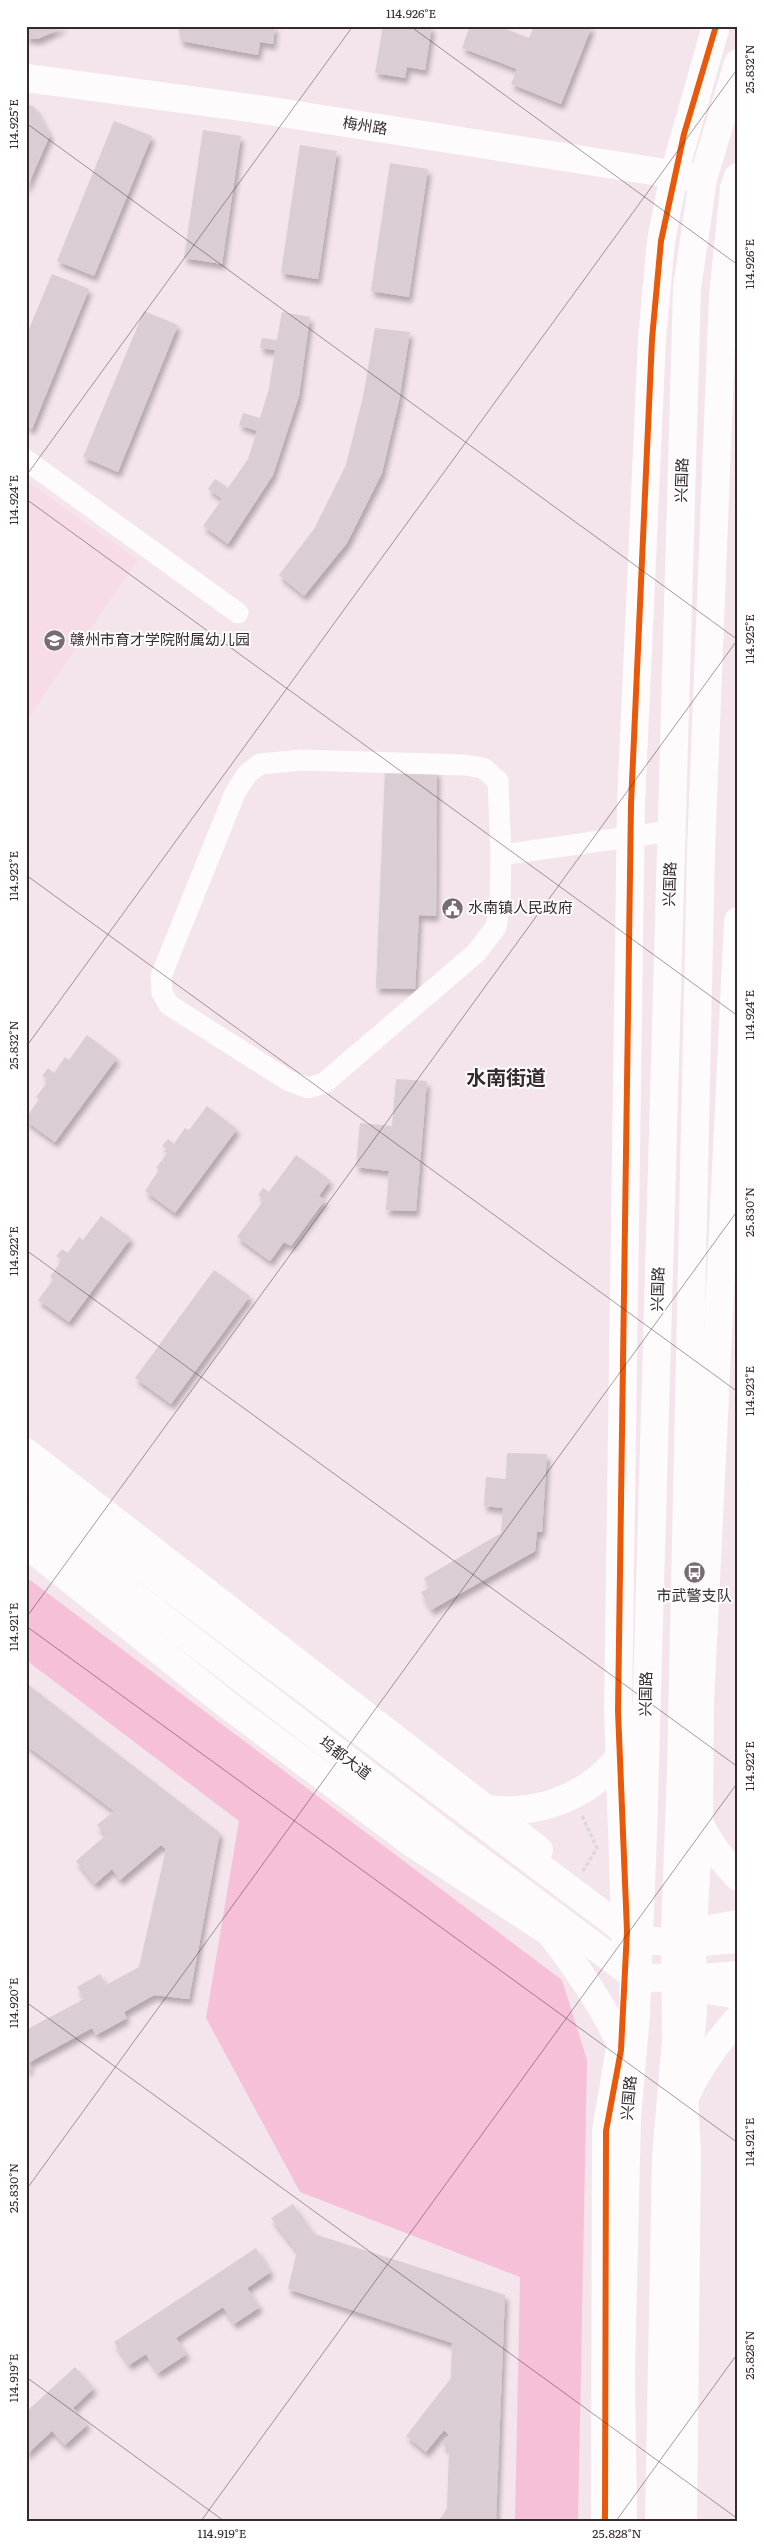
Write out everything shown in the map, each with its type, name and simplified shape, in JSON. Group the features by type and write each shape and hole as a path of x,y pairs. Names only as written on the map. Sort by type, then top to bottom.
{"main road":[{"path":"632,1930 618,1711 630,836 652,339 662,241 674,174 716,26"},
{"name":"兴国路","path":"623,2521 621,2374 627,2117 636,2014 631,1979 632,1930 643,1834 687,288 703,179 738,64"},
{"name":"梅州路","path":"26,78 264,110 703,179"},
{"name":"兴国路","path":"659,2521 666,2156 683,1984 681,1770 701,851 723,295 734,188 738,177"},
{"path":"684,1937 699,1825 700,1694 733,1125 738,921"},
{"path":"26,1452 488,1810 632,1930 684,1937 738,1939"},
{"name":"坞都大道","path":"26,1479 443,1795 632,1930"},
{"name":"坞都大道","path":"26,1513 631,1979"},
{"path":"26,1544 225,1703 412,1843 552,1934 631,1979 683,1984 738,1995"},
{"path":"443,1795 462,1803 488,1810 523,1811 562,1801 597,1780 621,1754 633,1736 646,1699"},
{"path":"681,1770 685,1790 699,1825 712,1846 738,1877"},
{"path":"456,1843 511,1888 552,1934 579,1970 597,2001 627,2064 627,2117"},
{"path":"684,1937 738,1924"},
{"path":"683,1984 738,1975"},
{"path":"604,2521 606,2131 621,2050 631,1979"},
{"path":"683,1984 693,2013 684,2098 687,2151 683,2521"},
{"path":"666,2156 684,2098 709,2055 738,2019"}],"street":[{"path":"26,460 238,613"},
{"path":"302,760 465,765 484,768 498,782 501,808 501,854 500,903 496,927 476,953 324,1083 308,1088 290,1081 170,1005 162,993 162,976 235,793 247,774 260,764 302,760"},
{"path":"501,854 671,831"}],"shaded area":[{"name":"赣州市育才学院附属幼儿园","path":"26,481 138,560 26,720"},
{"path":"26,1577 562,1980 587,2060 578,2521 515,2521 520,2277 300,2192 206,2018 239,1821 26,1660"}],"building":[{"path":"26,26 65,26 38,39 26,38"},
{"path":"178,26 275,26 273,44 260,42 258,55 181,41"},
{"path":"383,26 432,26 425,70 407,67 405,78 375,73"},
{"path":"470,26 498,26 529,38 534,26 592,26 561,104 511,84 517,69 462,48"},
{"path":"26,105 34,106 50,135 26,190"},
{"path":"114,121 152,136 94,276 57,261"},
{"path":"203,130 241,136 222,264 184,258"},
{"path":"300,145 337,151 318,279 281,273"},
{"path":"390,163 428,169 409,297 371,291"},
{"path":"52,274 89,289 32,429 26,426 26,336"},
{"path":"144,311 178,325 118,472 83,457"},
{"path":"282,312 310,317 299,396 273,475 228,544 203,526 222,499 208,489 215,479 228,488 248,459 257,431 239,425 243,413 260,418 269,389 275,350 260,348 262,338 277,340"},
{"path":"375,328 410,332 399,401 382,473 347,543 304,596 279,575 314,529 346,465 363,397"},
{"path":"385,769 437,771 436,916 419,915 415,989 376,988"},
{"path":"87,1035 117,1058 55,1142 26,1121 26,1118 39,1099 36,1097 49,1080 42,1076 48,1068 54,1073 65,1057 69,1060"},
{"path":"396,1079 427,1081 416,1211 386,1210 389,1171 356,1167 360,1123 392,1126"},
{"path":"207,1106 237,1129 175,1213 145,1191 159,1170 156,1168 169,1151 162,1146 168,1139 174,1144 185,1128 189,1130"},
{"path":"296,1155 330,1180 319,1196 325,1200 291,1246 284,1242 270,1261 237,1237 264,1200 258,1195 263,1188 269,1192"},
{"path":"101,1216 131,1238 69,1322 38,1300 53,1280 50,1277 62,1260 56,1256 62,1249 68,1253 79,1237 83,1240"},
{"path":"214,1270 250,1296 171,1404 135,1378"},
{"path":"507,1453 547,1454 542,1532 537,1532 535,1551 431,1610 421,1592 429,1588 424,1578 501,1533 503,1508 484,1506 486,1477 506,1479"},
{"path":"26,1683 220,1833 189,1999 154,1995 124,2012 127,2018 96,2035 92,2028 28,2063 31,2068 26,2071 26,2030 84,1999 77,1987 100,1974 106,1985 139,1967 166,1849 161,1845 120,1880 112,1869 95,1884 76,1861 106,1835 97,1825 114,1811 26,1745"},
{"path":"293,2204 314,2234 505,2295 496,2521 438,2521 447,2509 449,2450 442,2444 449,2435 444,2430 426,2452 406,2436 451,2378 452,2343 288,2289 297,2251 271,2218"},
{"path":"256,2248 271,2272 247,2288 260,2307 234,2324 223,2307 176,2338 187,2354 158,2373 146,2354 129,2365 114,2342"},
{"path":"75,2367 94,2388 73,2408 88,2424 65,2445 52,2431 26,2455 26,2412"}],"cycle path":[{"path":"605,2521 606,2131 621,2050 627,1931 618,1711 631,804 652,339 661,241 684,134 716,26"}],"place":[{"name":"赣州市育才学院附属幼儿园","path":"54,640"},
{"name":"水南镇人民政府","path":"452,908"},
{"name":"市武警支队","path":"694,1573"}],"district":[{"name":"水南街道","path":"506,1078"}]}
